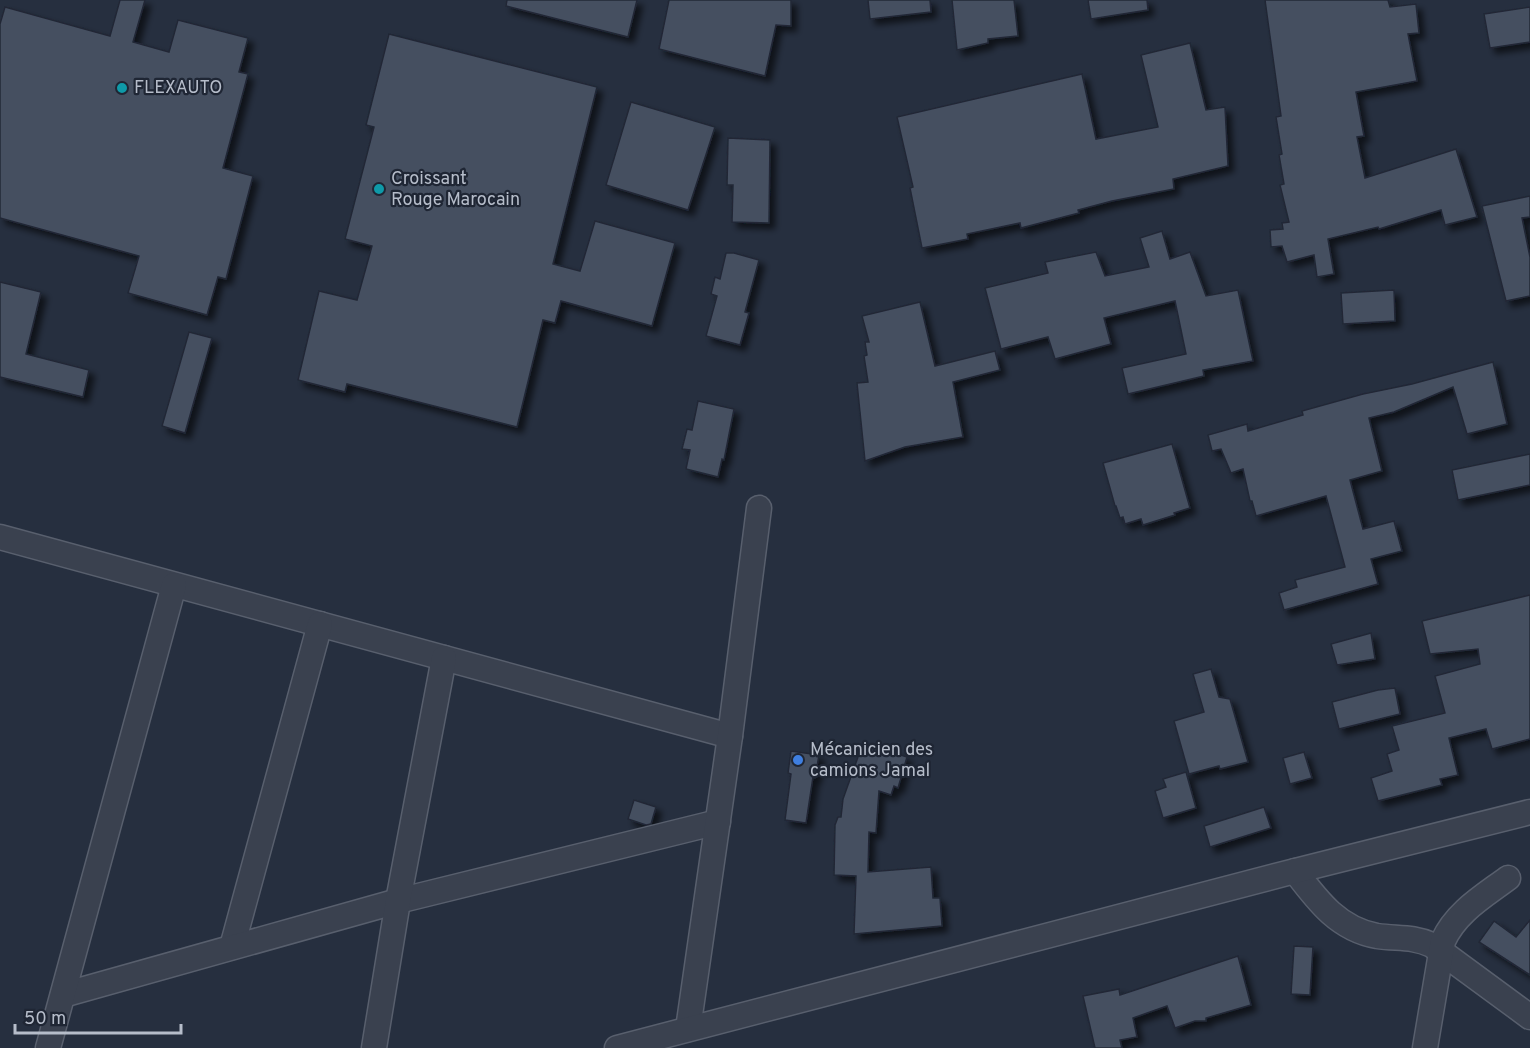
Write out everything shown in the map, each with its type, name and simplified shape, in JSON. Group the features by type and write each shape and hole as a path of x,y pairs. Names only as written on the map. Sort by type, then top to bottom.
{"street":[{"path":"688,1029 730,736 759,508"},
{"path":"0,537 730,736"},
{"path":"48,1048 174,585"},
{"path":"232,947 320,624"},
{"path":"375,1048 398,901 444,658"},
{"path":"617,1048 1294,871 1530,812"},
{"path":"63,995 398,901 718,822"},
{"path":"1294,871 1328,911 1354,929 1385,937 1414,938 1432,945 1530,1017"},
{"path":"1425,1048 1443,940 1454,921 1508,878"}],"building":[{"path":"120,0 145,0 133,42 169,52 178,20 248,38 239,72 248,74 223,168 253,176 226,279 218,277 207,315 128,293 139,256 0,218 0,24 5,7 110,36"},
{"path":"507,0 637,0 628,37 506,6"},
{"path":"669,0 791,0 791,26 776,25 765,76 659,49"},
{"path":"868,0 930,0 931,12 870,19"},
{"path":"952,0 1014,0 1018,36 988,39 988,43 957,50"},
{"path":"1088,0 1147,0 1148,10 1091,19"},
{"path":"1265,0 1388,0 1390,7 1416,4 1419,33 1408,34 1417,81 1356,92 1364,136 1357,137 1365,178 1456,149 1477,217 1445,225 1441,210 1379,229 1378,227 1328,239 1334,274 1317,277 1314,255 1287,262 1282,246 1271,247 1270,230 1283,229 1282,223 1289,222 1280,185 1284,184 1276,117 1281,116"},
{"path":"1530,7 1530,42 1490,48 1484,14"},
{"path":"389,34 597,87 553,264 580,271 595,221 675,243 652,326 561,301 555,323 543,320 517,427 347,384 345,392 298,380 319,291 357,300 372,246 345,239 374,127 366,125"},
{"path":"1190,43 1206,110 1225,107 1228,166 1173,179 1174,189 1112,201 1078,210 1079,213 1021,228 1020,223 967,234 968,239 922,248 910,188 913,187 897,117 1082,74 1096,139 1158,127 1141,55"},
{"path":"631,102 715,127 688,210 606,185"},
{"path":"728,138 770,140 769,223 732,222 733,185 727,185"},
{"path":"1530,196 1530,217 1522,218 1530,257 1530,296 1506,301 1482,206"},
{"path":"1162,231 1170,259 1190,252 1206,296 1238,290 1253,361 1203,370 1204,376 1128,394 1122,368 1186,354 1175,301 1104,318 1111,344 1055,359 1048,337 1001,349 985,288 1048,273 1045,262 1096,252 1105,276 1149,267 1140,238"},
{"path":"726,253 759,260 745,312 749,313 740,345 706,336 717,296 711,294 715,277 720,279"},
{"path":"0,282 41,292 26,354 89,370 83,397 0,377"},
{"path":"1394,290 1395,321 1343,324 1341,293"},
{"path":"920,302 935,366 995,351 1000,370 953,382 963,437 905,447 865,461 857,383 868,382 864,356 867,355 865,342 869,342 862,316"},
{"path":"189,332 212,338 185,433 162,426"},
{"path":"1493,362 1507,424 1467,434 1453,387 1394,412 1369,418 1382,471 1350,480 1363,529 1394,521 1402,551 1371,559 1378,584 1284,610 1279,593 1297,587 1295,580 1345,567 1326,496 1256,516 1243,469 1231,473 1221,449 1212,451 1208,435 1247,424 1248,431 1303,415 1302,411"},
{"path":"698,401 734,409 724,460 722,459 718,477 686,469 690,450 682,449 687,429 692,430"},
{"path":"1172,444 1190,508 1143,525 1141,519 1125,524 1115,506 1103,463"},
{"path":"1530,454 1530,485 1458,500 1452,470"},
{"path":"1530,595 1530,739 1492,749 1486,729 1449,738 1458,775 1440,779 1442,785 1378,801 1371,778 1392,771 1387,754 1399,750 1392,726 1445,713 1435,676 1480,664 1478,649 1430,654 1422,621"},
{"path":"1371,633 1375,659 1337,665 1331,644"},
{"path":"1211,669 1219,697 1230,699 1248,762 1220,769 1219,766 1189,774 1174,721 1204,712 1193,674"},
{"path":"1395,688 1400,714 1339,729 1332,702"},
{"path":"863,743 907,757 898,788 894,786 891,795 879,791 876,833 869,832 868,872 931,867 933,898 940,898 942,926 854,934 856,876 834,875 835,825 838,817 841,817 843,799"},
{"path":"791,751 819,755 806,823 785,820 791,774 788,773"},
{"path":"1304,752 1312,778 1290,784 1283,758"},
{"path":"1186,772 1196,808 1163,818 1155,791 1166,787 1163,779"},
{"path":"634,800 656,807 651,824 646,825 628,819"},
{"path":"1264,807 1271,828 1210,847 1204,826"},
{"path":"1530,920 1530,975 1479,942 1494,921 1516,937"},
{"path":"1294,946 1313,947 1310,995 1291,994"},
{"path":"1238,956 1251,1005 1206,1018 1206,1021 1195,1021 1175,1028 1167,1006 1133,1018 1137,1037 1120,1040 1122,1048 1095,1048 1083,996 1119,989 1120,995"}],"place":[{"name":"FLEXAUTO","path":"122,88"},
{"name":"Croissant Rouge Marocain","path":"379,189"},
{"name":"Mécanicien des camions Jamal","path":"798,760"}]}
